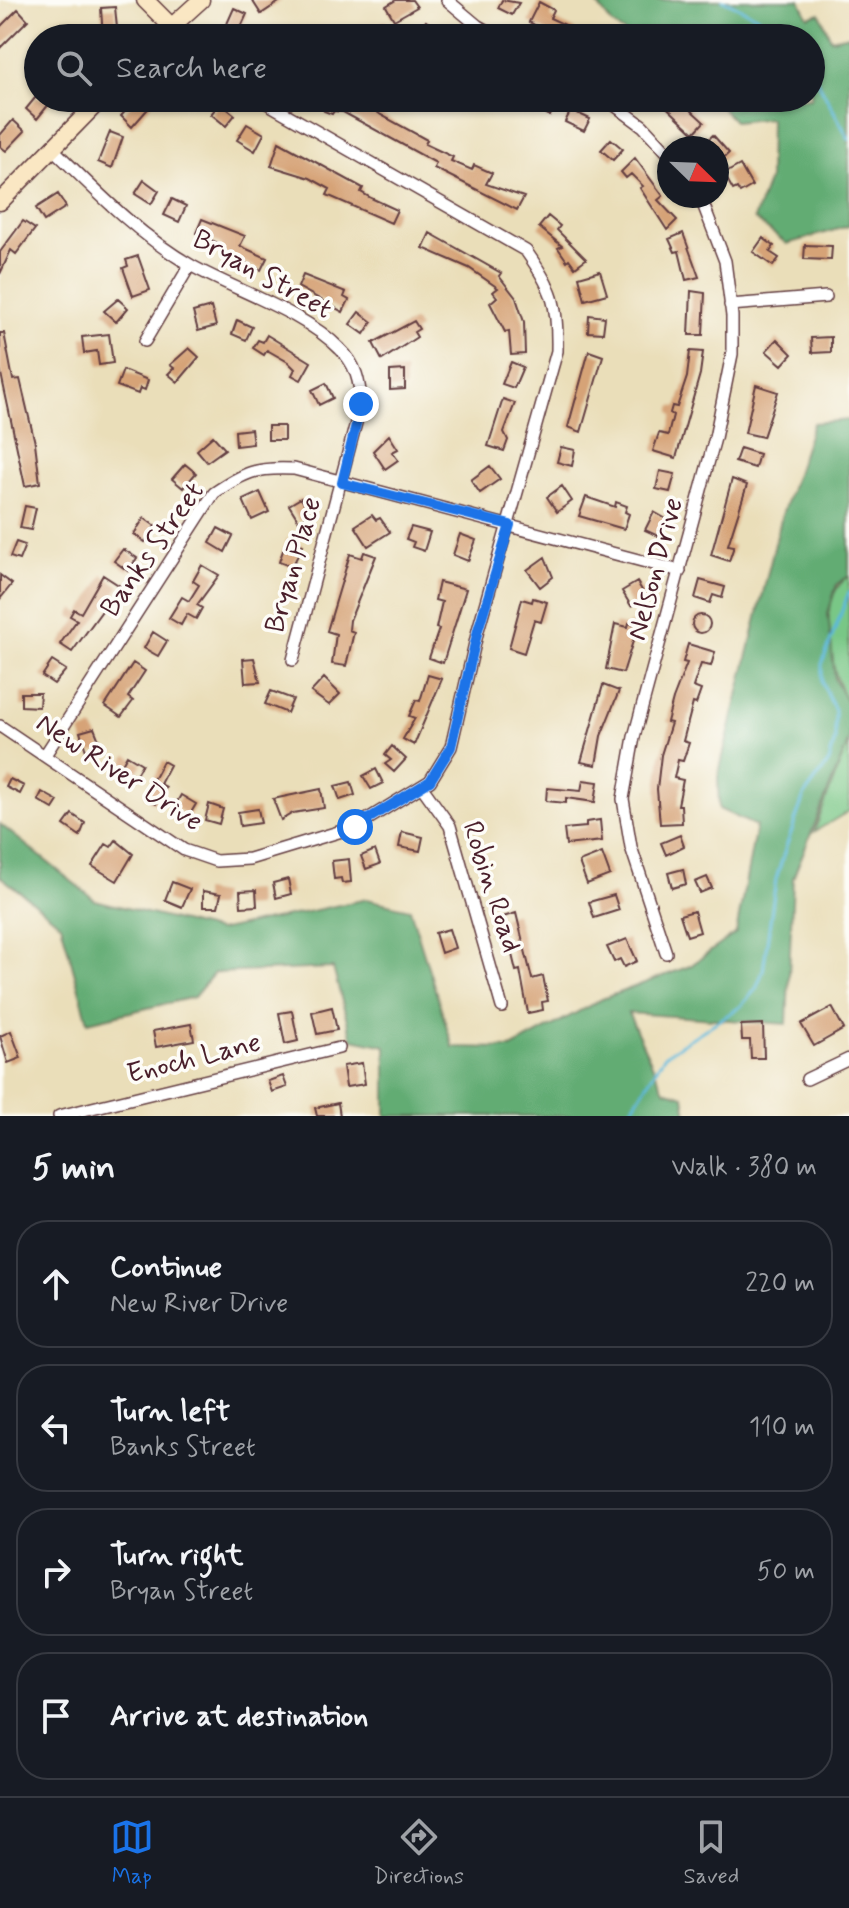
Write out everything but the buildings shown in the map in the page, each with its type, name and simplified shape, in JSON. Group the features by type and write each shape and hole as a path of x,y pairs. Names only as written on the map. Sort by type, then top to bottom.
{"street":[{"path":"145,0 160,24"},
{"path":"174,24 201,0"},
{"path":"447,0 476,24"},
{"path":"0,202 89,112"},
{"name":"New River Drive","path":"0,726 184,850 216,861 249,859 355,827 430,781 451,747 478,630 557,351 557,318 549,284 526,251 283,112"},
{"path":"625,112 657,142"},
{"name":"Bryan Street","path":"53,149 127,221 190,265 314,329 352,362 360,384 361,404 342,483"},
{"name":"Nelson Drive","path":"666,953 631,847 623,799 634,737 680,571 728,371 730,305 725,261 705,208"},
{"path":"145,341 190,265"},
{"path":"730,305 826,297"},
{"name":"Banks Street","path":"45,755 214,493 242,474 264,467 294,469 680,571"},
{"name":"Bryan Place","path":"293,660 342,483"},
{"name":"Robin Road","path":"422,787 450,826 502,1007"},
{"name":"Enoch Lane","path":"59,1116 339,1048"},
{"path":"807,1079 849,1059"}],"green space":[{"path":"594,0 800,0 808,17 820,13 825,24 612,24"},
{"path":"825,25 831,39 849,35 849,226 787,244 754,219 769,179 770,118 735,122 725,112 825,112"},
{"path":"849,420 849,576 837,584 828,613 835,680 849,707 849,740 793,878 787,1024 628,1013 664,1090 684,1096 687,1116 386,1116 386,1046 352,1039 333,968 214,973 194,997 88,1022 61,924 0,876 0,824 95,900 218,931 367,899 410,909 453,1047 511,1048 602,999 690,966 736,933 756,826 719,809 718,777 782,515 813,423"},
{"path":"849,576 849,707 836,676 828,620 838,587"},
{"path":"849,740 849,811 814,832"}],"waterway":[{"path":"723,0 765,24"},
{"path":"825,95 849,139"},
{"path":"627,1116 665,1055 740,1007 756,989 763,971 776,879 786,847 804,796 829,762 835,740 835,711 822,682 822,664 849,592"}],"route":[{"path":"355,827 430,781 451,747 478,630 510,525 342,483 361,404"}]}
